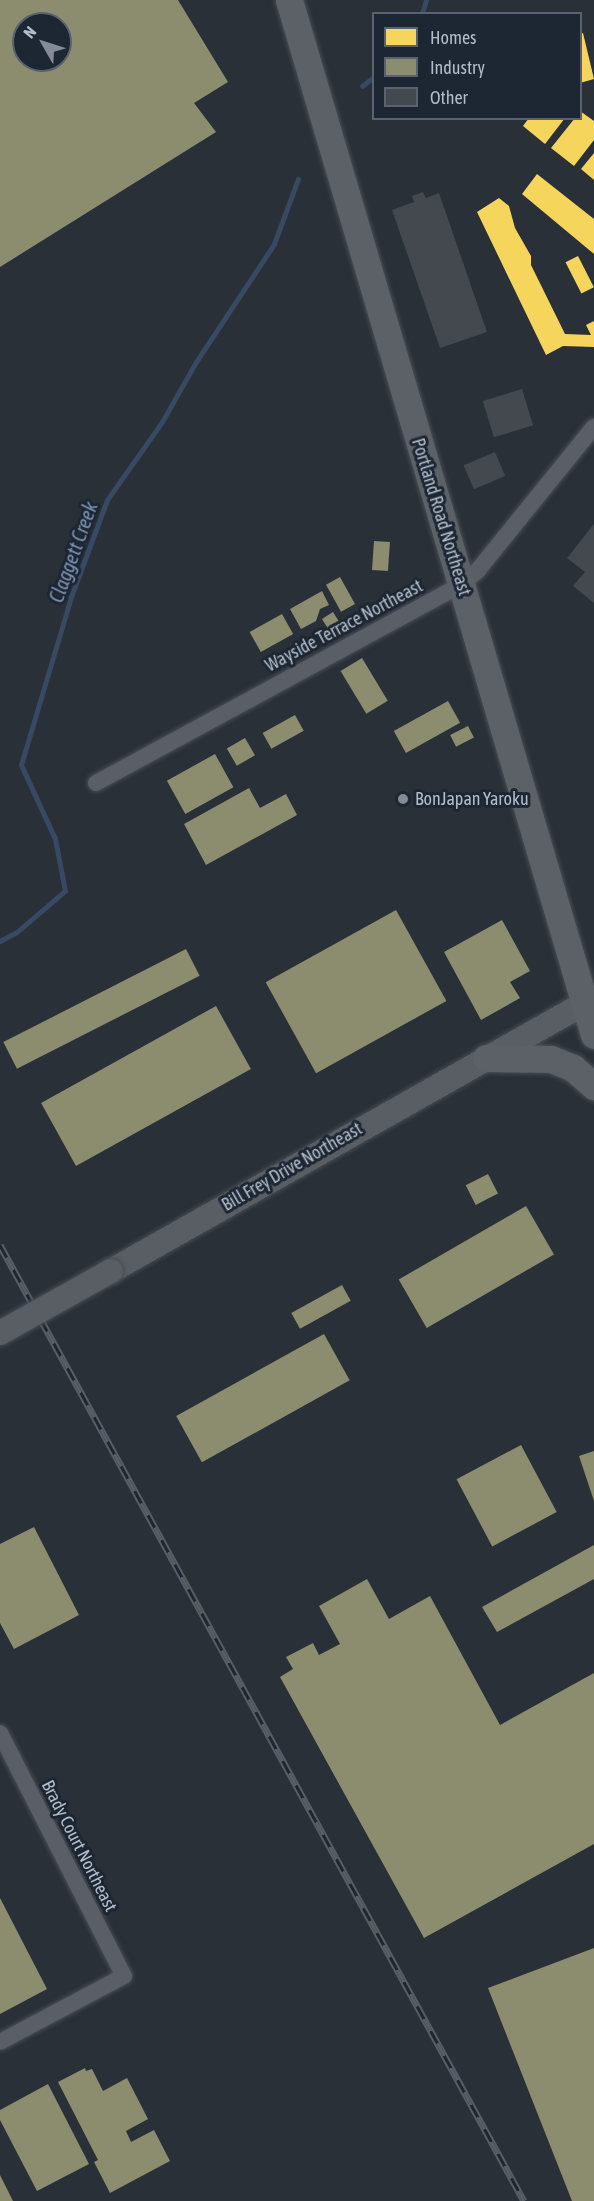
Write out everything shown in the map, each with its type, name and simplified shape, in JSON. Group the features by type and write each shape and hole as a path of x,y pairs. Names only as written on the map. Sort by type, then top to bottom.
{"main road":[{"name":"Portland Road Northeast","path":"289,0 461,585 589,998 594,1035"},
{"path":"486,1058 550,1059 573,1068 594,1086"}],"street":[{"name":"Wayside Terrace Northeast","path":"96,783 461,585 478,570 594,427"},
{"name":"Bill Frey Drive Northeast","path":"0,1333 589,998"},
{"name":"Brady Court Northeast","path":"0,1733 124,1976 0,2042"}],"building: Homes":[{"path":"582,33 594,79 582,82"},
{"path":"582,112 594,121 594,140 574,166 551,148 573,120 582,120"},
{"path":"528,120 563,120 545,144 523,126"},
{"path":"594,153 594,180 581,169"},
{"path":"537,174 594,219 594,254 522,194"},
{"path":"499,198 509,206 515,228 531,256 531,265 565,334 591,335 586,325 594,321 594,347 563,346 546,355 477,212"},
{"path":"578,256 594,287 581,294 566,262"}],"building: Industry":[{"path":"0,0 178,0 228,82 194,103 216,132 0,267"},
{"path":"374,541 390,542 388,571 372,570"},
{"path":"340,577 355,604 341,612 326,585"},
{"path":"322,591 329,605 320,609 316,621 301,629 290,609"},
{"path":"333,612 341,625 330,632 322,619"},
{"path":"282,614 293,634 261,652 250,632"},
{"path":"362,658 388,701 366,714 341,671"},
{"path":"448,701 460,723 406,753 394,731"},
{"path":"295,715 304,731 271,749 263,733"},
{"path":"468,726 474,738 456,747 450,735"},
{"path":"245,738 255,755 237,766 227,748"},
{"path":"215,754 233,787 185,814 167,781"},
{"path":"249,788 260,808 286,794 297,815 206,865 184,824"},
{"path":"396,910 446,1001 316,1073 266,982"},
{"path":"502,920 530,971 510,982 520,998 481,1020 444,952"},
{"path":"186,949 200,976 17,1069 3,1042"},
{"path":"216,1006 251,1069 76,1166 41,1103"},
{"path":"488,1174 498,1194 476,1205 466,1185"},
{"path":"526,1206 554,1254 427,1328 399,1280"},
{"path":"342,1285 351,1301 300,1329 291,1313"},
{"path":"324,1334 350,1380 202,1462 176,1416"},
{"path":"521,1445 557,1512 492,1546 457,1479"},
{"path":"594,1451 594,1501 579,1456"},
{"path":"34,1527 79,1615 14,1649 0,1623 0,1544"},
{"path":"594,1545 594,1579 497,1632 482,1607"},
{"path":"367,1579 389,1619 430,1596 500,1725 594,1673 594,1844 424,1938 280,1677 293,1669 286,1657 313,1643 319,1655 340,1644 319,1606"},
{"path":"0,1898 47,1989 0,2014"},
{"path":"594,1948 594,2201 572,2201 488,1988"},
{"path":"85,2068 86,2071 92,2069 103,2091 127,2078 148,2119 126,2131 131,2142 154,2130 170,2161 110,2193 94,2162 98,2160 58,2082"},
{"path":"48,2084 89,2164 37,2191 0,2120 0,2110"},
{"path":"0,2175 13,2201 0,2201"}],"building: Other":[{"path":"423,192 426,198 439,193 487,332 440,348 392,210 414,202 412,196"},
{"path":"522,389 533,425 494,437 483,401"},
{"path":"495,452 505,476 474,489 464,465"},
{"path":"594,524 594,603 573,586 585,572 567,558"}],"waterway":[{"name":"Claggett Creek","path":"423,12 426,0"},
{"name":"Claggett Creek","path":"362,86 372,78"},
{"name":"Claggett Creek","path":"0,941 17,932 65,891 55,839 21,765 71,597 107,500 162,422 196,362 274,244 298,179"}],"railway":[{"path":"0,1245 524,2201"}],"place":[{"name":"BonJapan Yaroku","path":"403,799"}]}
